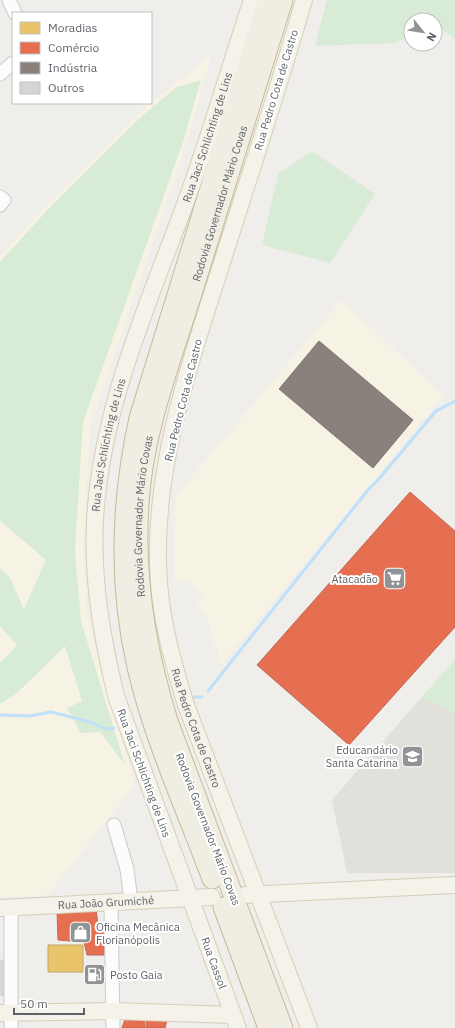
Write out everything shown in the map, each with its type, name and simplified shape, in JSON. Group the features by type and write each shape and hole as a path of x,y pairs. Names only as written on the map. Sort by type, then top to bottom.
{"highway":[{"name":"Rodovia Governador Mário Covas","path":"268,0 139,418 128,471 123,535 127,607 144,694 268,1028"},
{"name":"Rodovia Governador Mário Covas","path":"282,1028 168,721 157,686 142,610 138,575 137,538 140,494 152,426 283,0"}],"main road":[{"name":"Rua Jaci Schlichting de Lins","path":"190,898 116,696 99,609 96,574 95,520 103,454 122,379 144,313 190,189 252,0"},
{"name":"Rua Pedro Cota de Castro","path":"304,0 183,388 166,466 158,535 158,566 161,598 176,672 253,897 309,1028"},
{"path":"253,897 455,885"},
{"name":"Rua João Grumiché","path":"5,908 212,897 201,903 196,913"},
{"name":"Rua Cassol","path":"190,898 236,1021"},
{"path":"7,1018 113,1011 236,1021"}],"street":[{"path":"8,0 14,12"},
{"path":"0,74 12,64"},
{"path":"0,196 4,200 0,205"},
{"path":"114,825 127,869 131,902"},
{"path":"111,903 113,1028"},
{"path":"5,908 7,1018"}],"shaded area":[{"path":"211,55 186,145 90,426 83,552 88,622 135,784 48,895 0,897 0,257 42,210 138,114"},
{"path":"342,300 443,396 221,665 207,617 197,605 205,596 187,581 175,584 175,496"},
{"name":"Educandário Santa Catarina","path":"421,698 455,712 455,873 347,873 332,800"}],"green space":[{"path":"327,0 455,0 455,39 443,30 443,12 403,12 403,39 394,43 315,46"},
{"path":"201,80 183,142 83,422 75,552 81,621 125,765 100,732 81,733 67,708 82,701 65,646 16,694 0,704 0,663 17,645 0,626 0,568 10,578 24,609 46,560 0,521 0,262 51,206 142,116 177,87"},
{"path":"312,151 375,194 330,263 262,245 278,174"},
{"path":"455,659 455,712 421,698"}],"building: Moradias":[{"path":"48,945 83,945 83,972 48,972"}],"building: Comércio":[{"name":"Atacadão","path":"410,492 455,531 455,627 349,745 257,665"},
{"name":"Oficina Mecânica Florianópolis","path":"96,910 98,924 105,925 104,955 87,955 84,942 58,940 57,911"},
{"name":"Posto Gaia","path":"86,968 103,968 103,982 86,982"},
{"path":"169,1013 165,1028 146,1028 146,1020"},
{"path":"135,1018 144,1020 145,1028 122,1028 125,1019"}],"building: Indústria":[{"path":"319,341 413,420 373,468 279,389"}],"building: Outros":[{"path":"0,960 5,960 6,996 0,996"}],"waterway":[{"path":"208,691 368,490 436,411 455,401"},
{"path":"194,697 202,697"},
{"path":"0,715 30,716 51,712 90,722 106,729 114,728"}],"place":[{"name":"Atacadão","path":"394,579"},
{"name":"Educandário Santa Catarina","path":"413,756"},
{"name":"Oficina Mecânica Florianópolis","path":"81,933"},
{"name":"Posto Gaia","path":"94,975"}]}
